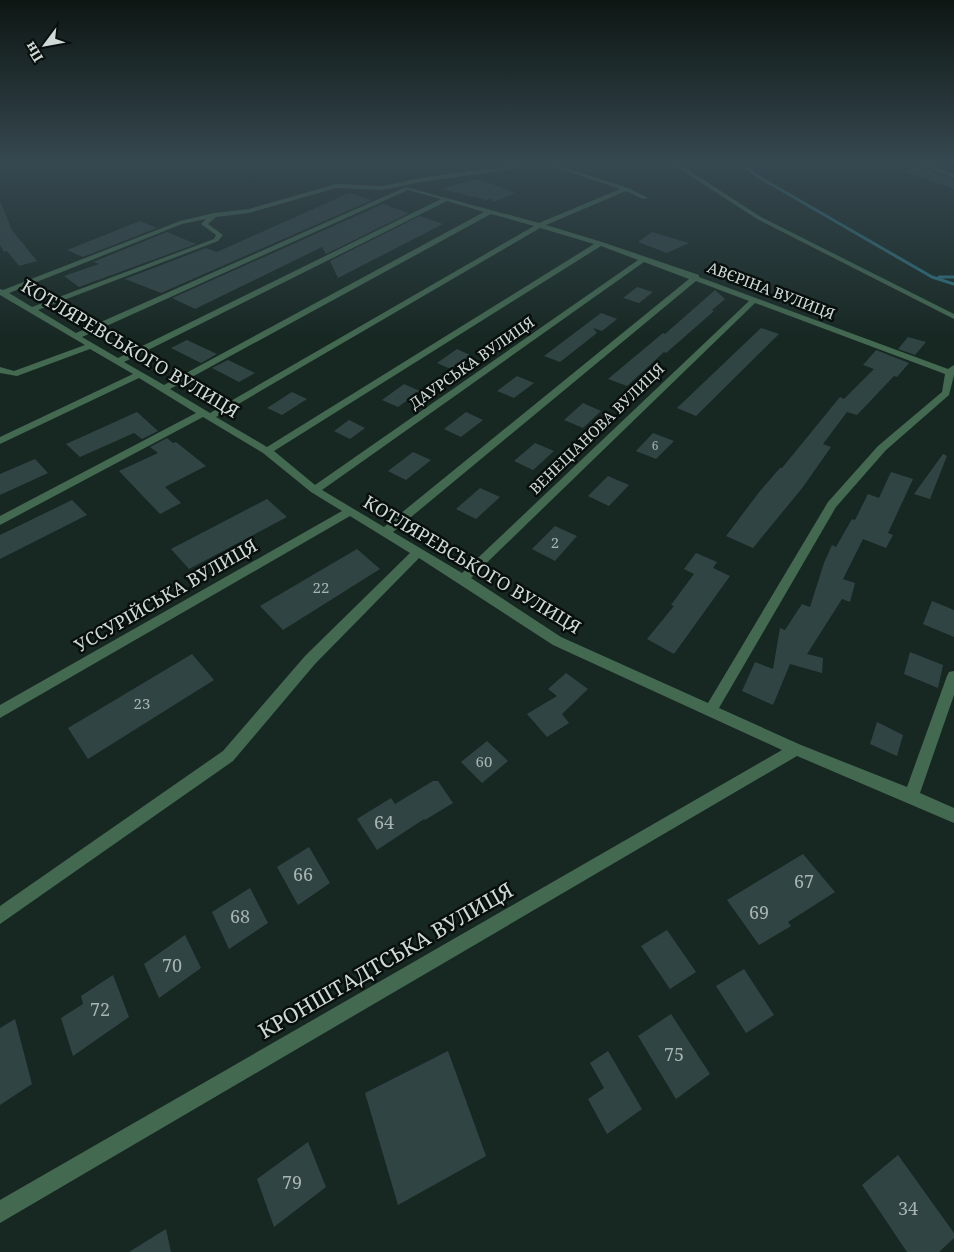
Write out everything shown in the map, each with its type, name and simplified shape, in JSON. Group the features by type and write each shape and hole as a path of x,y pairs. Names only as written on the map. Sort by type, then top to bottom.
{"street":[{"path":"1,292 182,222"},
{"path":"32,310 216,240 220,235 204,224 206,222"},
{"path":"77,336 331,222"},
{"path":"120,361 400,222"},
{"path":"164,389 470,222"},
{"name":"АВЄРІНА ВУЛИЦЯ","path":"525,222 600,243 696,277 753,301 952,370"},
{"path":"0,521 206,415 546,222"},
{"path":"768,222 954,316"},
{"name":"ДАУРСЬКА ВУЛИЦЯ","path":"267,451 600,243"},
{"name":"ДАУРСЬКА ВУЛИЦЯ","path":"316,490 644,259"},
{"path":"385,532 696,277"},
{"name":"КОТЛЯРЕВСЬКОГО ВУЛИЦЯ","path":"1,292 120,361 267,451 316,490 463,579 557,641 796,749 911,796 954,816"},
{"name":"ВЕНЕЦІАНОВА ВУЛИЦЯ","path":"463,579 753,301"},
{"path":"0,370 14,374 93,345"},
{"path":"710,711 832,505 882,448 950,395 952,370"},
{"path":"0,441 140,374"},
{"name":"УССУРІЙСЬКА ВУЛИЦЯ","path":"0,712 350,511"},
{"path":"0,916 228,756 310,660 418,552"},
{"path":"911,796 954,676"},
{"name":"КРОНШТАДТСЬКА ВУЛИЦЯ","path":"0,1212 796,749"}],"building":[{"path":"0,222 9,222 12,230 37,261 19,266 7,251 4,252 0,245"},
{"path":"136,222 143,222 157,228 83,257 67,250"},
{"path":"283,222 321,222 161,293 125,279 206,248 217,252"},
{"path":"342,222 390,222 326,254 322,247 195,309 172,298"},
{"path":"407,222 443,224 338,278 330,261"},
{"path":"167,232 196,244 79,287 64,276 99,264 93,262"},
{"path":"652,232 689,243 667,253 638,242"},
{"path":"637,287 653,292 639,303 623,298"},
{"path":"715,290 725,299 712,310 714,311 666,353 664,352 627,386 608,379 663,333 665,334"},
{"path":"601,313 617,319 602,331 593,328 597,333 560,362 544,356"},
{"path":"761,328 779,334 696,416 677,408"},
{"path":"908,337 926,342 915,355 898,349"},
{"path":"187,340 217,354 201,363 171,348"},
{"path":"457,349 472,356 453,370 437,363"},
{"path":"876,350 909,363 857,415 847,412 823,444 831,447 803,487 753,548 726,536 760,491 782,468 840,397 844,399 874,369 863,365"},
{"path":"228,360 255,373 239,382 212,368"},
{"path":"517,376 534,383 514,398 497,391"},
{"path":"404,384 420,391 398,407 382,400"},
{"path":"292,392 307,399 282,415 267,408"},
{"path":"583,403 601,411 583,428 564,420"},
{"path":"137,412 158,431 142,439 134,433 80,457 66,444"},
{"path":"466,412 483,420 461,437 444,429"},
{"path":"349,420 365,428 350,439 334,431"},
{"path":"653,433 674,441 656,459 636,451"},
{"path":"167,438 173,443 176,442 206,466 165,487 181,503 160,514 119,471 158,453 150,447"},
{"path":"535,443 554,451 533,470 514,461"},
{"path":"413,452 431,460 406,480 388,471"},
{"path":"943,454 947,456 930,499 914,494"},
{"path":"35,459 48,473 0,495 0,474"},
{"path":"891,472 913,479 888,533 893,535 886,548 863,539 843,579 855,583 850,602 842,599 807,654 823,658 822,673 790,664 773,705 742,691 755,662 773,669 780,628 785,630 802,604 810,607 824,563 832,545 836,547 852,519 855,520 868,494 879,498"},
{"path":"608,476 629,485 609,506 588,496"},
{"path":"480,488 500,497 476,519 456,509"},
{"path":"267,499 287,517 189,569 171,549"},
{"path":"72,500 87,515 0,559 0,535"},
{"path":"555,526 577,536 555,561 532,549"},
{"path":"357,549 380,569 283,630 260,606"},
{"path":"696,553 717,562 713,568 730,576 674,654 647,639 674,606 671,605 694,574 684,569"},
{"path":"932,601 954,610 954,637 923,624"},
{"path":"910,652 943,665 938,688 904,674"},
{"path":"192,654 214,680 88,759 68,728"},
{"path":"566,673 588,689 562,714 569,723 547,737 527,714 557,696 548,689"},
{"path":"877,722 903,735 897,756 870,744"},
{"path":"487,741 508,761 482,783 461,762"},
{"path":"433,781 438,781 453,803 424,819 377,850 357,819 391,798 395,804"},
{"path":"309,847 330,883 298,905 277,867"},
{"path":"803,854 835,892 788,922 791,926 759,945 727,900"},
{"path":"250,888 268,923 229,949 212,912"},
{"path":"667,930 696,972 670,989 641,946"},
{"path":"185,935 201,968 159,998 144,964"},
{"path":"744,969 774,1015 746,1033 716,986"},
{"path":"113,975 129,1017 73,1056 61,1018 83,1004 81,996"},
{"path":"671,1014 710,1074 676,1099 638,1036"},
{"path":"15,1019 32,1084 0,1105 0,1028"},
{"path":"448,1051 486,1156 398,1205 365,1093"},
{"path":"608,1051 642,1109 607,1134 588,1099 604,1088 590,1063"},
{"path":"308,1142 326,1187 274,1227 257,1179"},
{"path":"898,1155 954,1233 954,1238 939,1252 907,1252 862,1185"},
{"path":"166,1229 171,1252 129,1252"}],"waterway":[{"path":"837,222 932,277 954,284"},
{"path":"939,277 954,277"}]}
